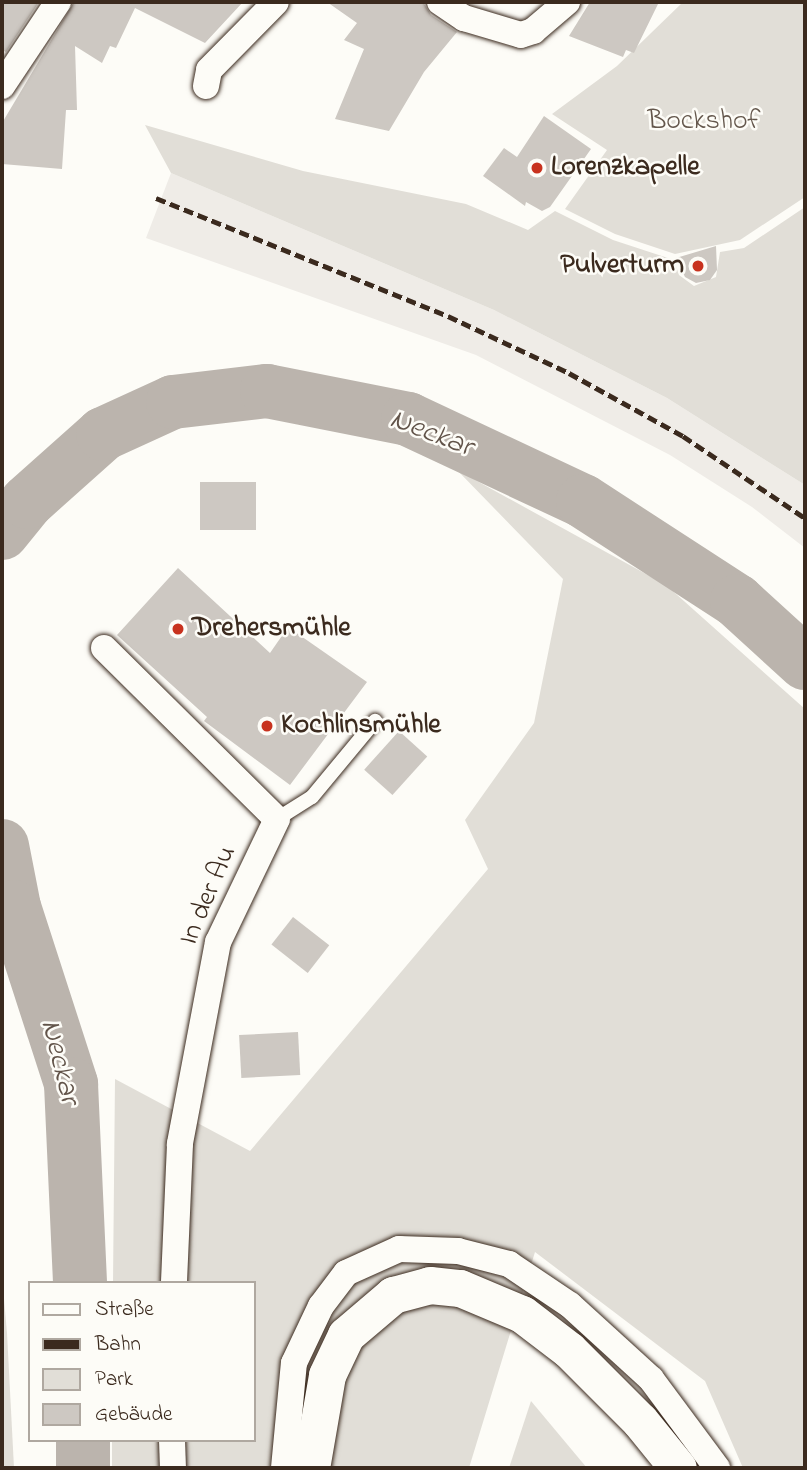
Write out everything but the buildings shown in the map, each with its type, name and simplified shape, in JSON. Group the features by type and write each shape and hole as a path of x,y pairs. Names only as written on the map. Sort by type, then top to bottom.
{"main road":[{"path":"311,1468 327,1375 346,1335 393,1295 430,1285 460,1287 522,1314 569,1350 640,1421 678,1468"}],"street":[{"path":"2,86 58,2"},
{"path":"206,86 209,70 276,2"},
{"path":"440,2 464,18 522,35 539,27 568,2"},
{"path":"104,648 277,819"},
{"name":"In der Au","path":"174,1281 180,1144 218,942 277,819"},
{"path":"284,1468 294,1363 321,1306 346,1273 399,1249 458,1251 509,1264 570,1305 651,1379 717,1468"},
{"path":"172,1442 173,1468"}],"lane":[{"path":"277,819 312,797 375,722"}],"shaded area":[{"path":"171,173 494,310 667,398 805,485 805,548 752,507 670,455 476,355 146,238"}],"green space":[{"name":"Bockshof","path":"683,2 805,2 805,197 740,240 675,254 615,234 565,209 607,150 552,114 617,66"},
{"path":"145,125 303,171 466,204 528,230 555,211 613,240 674,260 679,275 694,286 716,277 720,252 744,248 805,207 805,485 667,398 494,310 171,173"},
{"path":"457,470 666,585 805,709 805,1468 743,1468 705,1381 535,1252 469,1468 112,1468 112,1442 256,1442 256,1281 113,1281 115,1079 250,1151 488,869 465,820 534,723 563,579"},
{"path":"2,1276 7,1333 14,1468 2,1468"},
{"path":"531,1401 587,1468 509,1468"}],"waterway":[{"name":"Neckar","path":"2,533 27,502 103,434 173,402 267,391 408,419 583,501 737,601 805,663"},
{"name":"Neckar","path":"2,846 14,907 71,1084 80,1281"},
{"name":"Neckar","path":"83,1442 83,1468"}],"railway":[{"path":"156,198 448,316 569,373 683,436 805,518"}],"place":[{"name":"Lorenzkapelle","path":"537,168"},
{"name":"Pulverturm","path":"698,266"},
{"name":"Drehersmühle","path":"178,629"},
{"name":"Kochlinsmühle","path":"267,726"}]}
